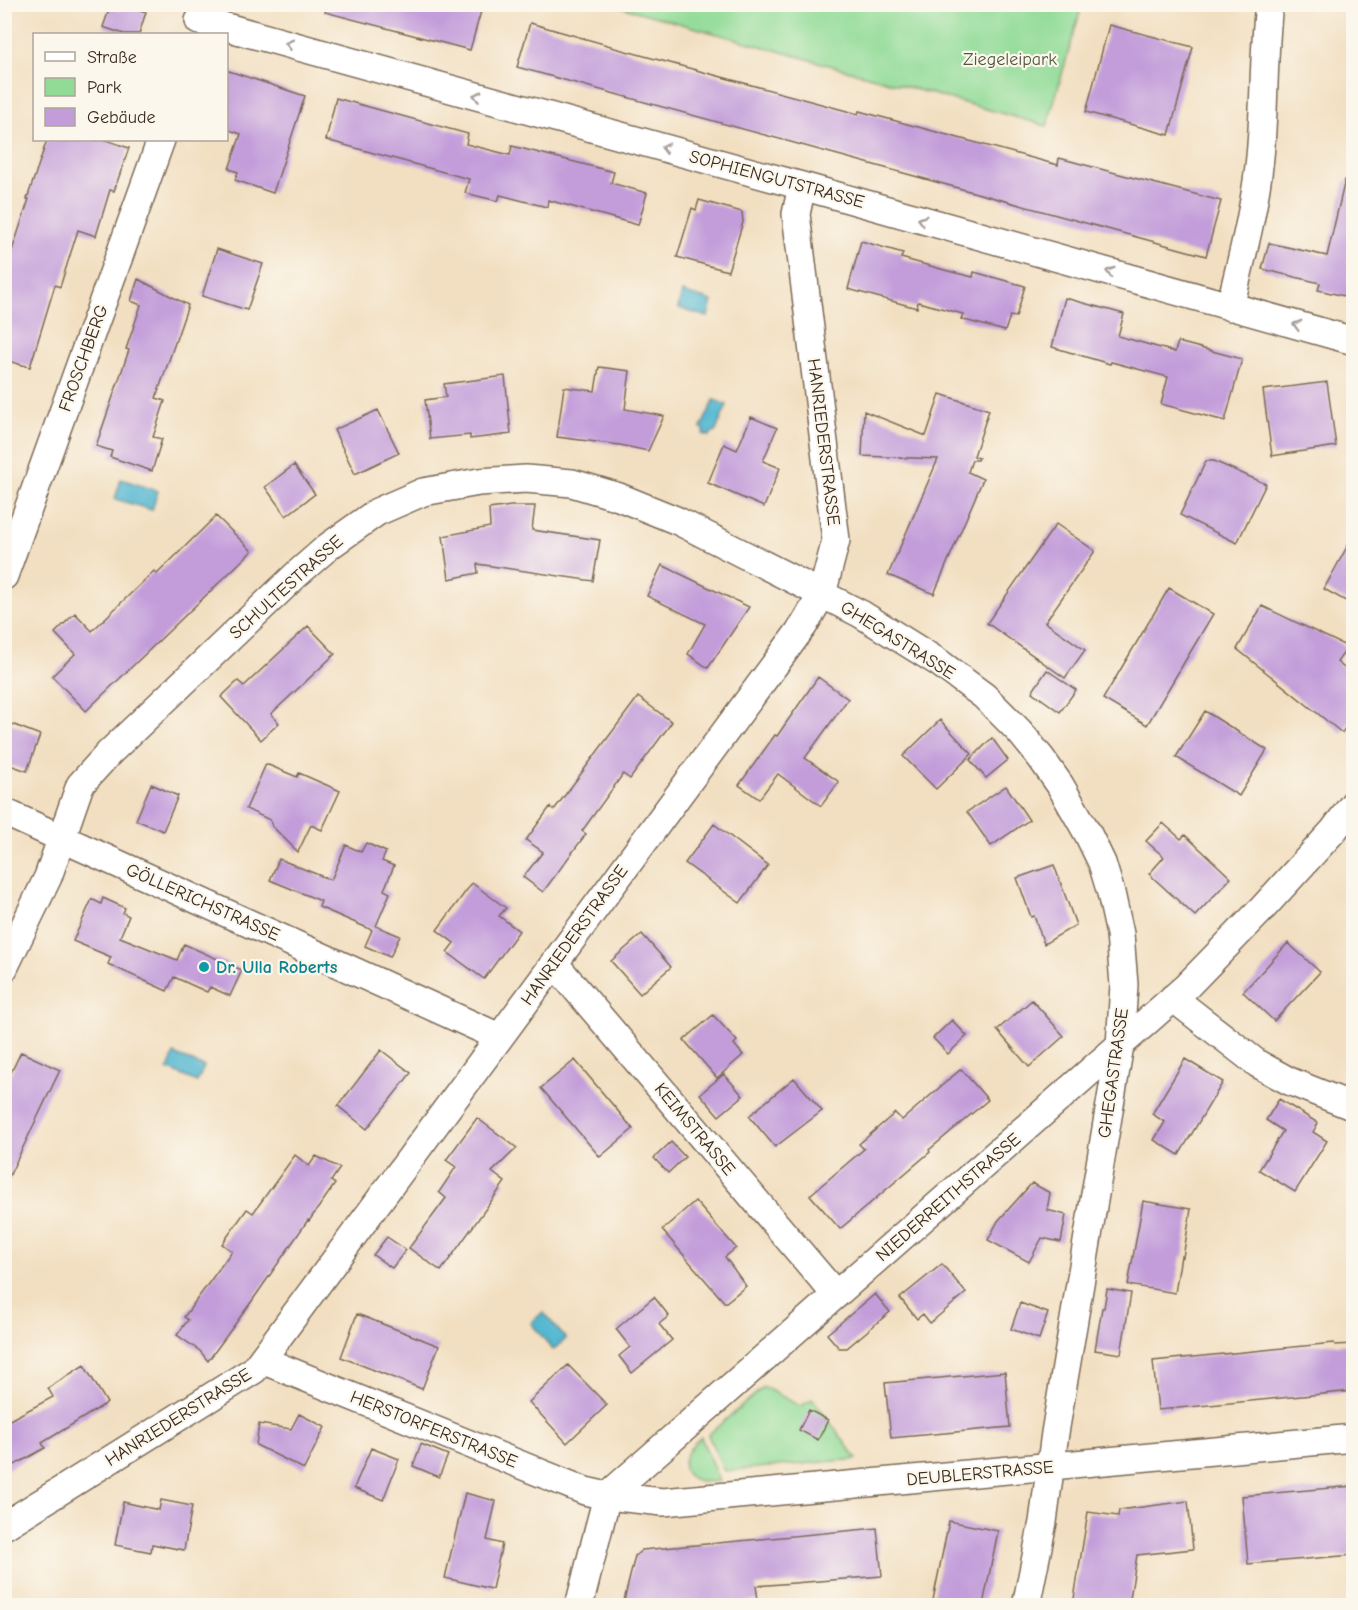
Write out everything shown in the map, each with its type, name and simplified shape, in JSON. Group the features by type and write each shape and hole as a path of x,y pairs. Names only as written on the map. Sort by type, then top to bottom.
{"street":[{"path":"1230,307 1256,191 1269,4"},
{"name":"SOPHIENGUTSTRASSE","path":"199,20 1353,341"},
{"name":"FROSCHBERG","path":"4,576 161,141"},
{"name":"HANRIEDERSTRASSE","path":"4,1526 254,1370 804,625 822,594 836,540 796,214 802,186"},
{"name":"SCHULTESTRASSE","path":"4,968 48,877 80,785 109,753 297,574 329,546 377,512 423,492 479,482 526,479 572,483 620,496 678,521 822,594"},
{"name":"GHEGASTRASSE","path":"822,594 861,614 918,650 984,696 1019,731 1060,785 1088,834 1102,863 1120,934 1124,985 1120,1045 1057,1422 1043,1522 1026,1605"},
{"name":"NIEDERREITHSTRASSE","path":"607,1496 1186,987 1334,830 1353,803"},
{"name":"GÖLLERICHSTRASSE","path":"4,812 499,1037"},
{"name":"KEIMSTRASSE","path":"554,963 836,1295"},
{"path":"1173,998 1258,1064 1289,1081 1353,1107"},
{"name":"HERSTORFERSTRASSE","path":"262,1360 585,1491 607,1496"},
{"name":"DEUBLERSTRASSE","path":"607,1496 663,1502 1353,1438"},
{"path":"579,1605 607,1496"}],"green space":[{"name":"Ziegeleipark","path":"614,5 1082,5 1047,126"},
{"path":"764,1387 800,1406 813,1399 857,1459 724,1471 708,1435"},
{"path":"701,1437 719,1481 696,1480 684,1470 686,1455"}],"water":[{"path":"682,292 712,301 708,317 678,308"},
{"path":"714,400 727,405 715,433 712,432 710,436 703,434 705,430 701,428"},
{"path":"121,479 158,491 152,510 115,499"},
{"path":"174,1054 204,1067 197,1082 168,1069"},
{"path":"543,1312 566,1339 553,1350 531,1323"}],"building":[{"path":"326,4 483,4 470,50 325,12"},
{"path":"124,5 146,12 139,33 121,33 103,27 110,7 122,11"},
{"path":"530,23 858,114 859,111 1058,165 1059,158 1221,201 1206,256 517,67"},
{"path":"1109,25 1193,47 1169,135 1086,112"},
{"path":"228,71 305,96 273,193 235,180 238,172 229,169 241,134 228,130"},
{"path":"336,98 468,134 466,144 510,155 512,146 614,172 611,183 647,193 638,225 548,200 547,207 500,195 498,201 465,193 469,179 326,140"},
{"path":"47,141 109,141 129,148 114,191 110,190 96,236 78,230 60,287 55,285 30,367 4,360 4,275 29,199 27,199"},
{"path":"1345,180 1353,181 1353,298 1318,290 1320,283 1262,269 1269,243 1327,256"},
{"path":"699,200 742,212 743,222 728,271 677,257 692,208 696,210"},
{"path":"861,241 903,253 901,258 952,272 973,277 974,272 1025,286 1016,317 1010,316 1005,331 961,319 963,314 918,302 917,308 848,289"},
{"path":"217,249 263,264 247,310 202,296"},
{"path":"138,279 188,305 156,398 165,401 153,437 162,439 152,471 110,457 112,451 96,446 129,350 126,349 141,305 131,301"},
{"path":"1065,298 1124,314 1118,336 1175,352 1178,342 1242,359 1225,421 1161,404 1168,377 1111,362 1110,364 1052,347"},
{"path":"599,367 630,371 625,409 664,416 648,451 557,437 564,387 595,391"},
{"path":"505,376 511,434 470,439 470,435 430,439 425,400 446,397 444,384"},
{"path":"1327,382 1336,446 1272,456 1263,390"},
{"path":"940,394 989,410 974,456 979,458 972,460 968,472 983,479 934,594 888,575 938,459 862,456 864,411 926,436"},
{"path":"378,410 399,453 355,474 334,430"},
{"path":"751,417 777,428 763,461 780,468 764,507 708,483 724,444 737,450"},
{"path":"1206,461 1214,461 1266,484 1237,543 1180,515"},
{"path":"294,465 315,494 286,516 265,487"},
{"path":"535,506 532,530 600,540 593,581 477,564 478,573 449,579 443,536 490,527 489,509"},
{"path":"216,516 252,551 86,711 52,676 75,654 55,633 75,613 92,631 154,571 157,574"},
{"path":"1056,524 1095,551 1045,622 1085,650 1065,678 987,623"},
{"path":"1353,536 1353,605 1324,589"},
{"path":"662,565 749,607 708,668 688,654 705,624 647,596"},
{"path":"1169,588 1213,614 1147,725 1103,699"},
{"path":"1262,606 1348,647 1337,662 1353,675 1353,716 1342,733 1237,649"},
{"path":"308,626 335,654 271,714 279,723 261,740 221,697 238,681 244,686"},
{"path":"1047,670 1076,690 1060,712 1032,692"},
{"path":"818,677 848,699 805,758 839,782 821,806 778,774 759,799 739,785"},
{"path":"638,697 672,722 630,779 623,774 582,831 586,834 543,892 523,877 543,852 526,840 550,807 554,810"},
{"path":"1205,711 1267,750 1239,796 1176,757"},
{"path":"940,720 972,754 936,789 903,756"},
{"path":"4,721 40,735 27,771 4,763"},
{"path":"992,738 1008,760 986,778 970,760"},
{"path":"266,764 297,777 299,773 340,791 322,830 311,825 298,852 272,826 270,820 246,809"},
{"path":"151,784 178,796 163,831 136,820"},
{"path":"1006,786 1029,820 991,846 967,812"},
{"path":"1163,823 1181,839 1185,835 1231,878 1195,916 1149,874 1164,857 1146,841"},
{"path":"714,824 768,865 740,903 685,863"},
{"path":"366,843 386,852 382,861 394,866 384,890 390,893 376,926 400,936 390,957 365,946 372,930 319,907 321,901 270,880 279,859 331,880 346,845 361,852"},
{"path":"1054,865 1076,925 1044,944 1034,916 1031,917 1017,878"},
{"path":"472,883 506,908 499,916 519,931 484,979 447,952 454,943 437,930"},
{"path":"103,898 125,908 123,913 129,916 120,937 177,960 184,944 242,970 230,996 210,987 207,992 174,977 167,991 108,964 111,957 73,941 92,899 101,904"},
{"path":"642,934 671,967 640,994 611,961"},
{"path":"1288,943 1320,972 1274,1021 1243,992"},
{"path":"1032,1000 1064,1036 1029,1067 997,1030"},
{"path":"713,1015 737,1041 734,1044 743,1055 717,1078 684,1040"},
{"path":"952,1020 967,1036 948,1054 933,1038"},
{"path":"381,1050 411,1073 367,1129 338,1106"},
{"path":"21,1052 60,1070 4,1187 4,1087"},
{"path":"1185,1059 1223,1082 1179,1155 1154,1140 1165,1122 1152,1114"},
{"path":"575,1060 633,1129 600,1157 541,1088"},
{"path":"961,1069 988,1100 840,1229 810,1195 864,1149 859,1144 895,1113 902,1120"},
{"path":"724,1074 743,1096 719,1116 700,1094"},
{"path":"794,1078 822,1111 775,1147 749,1116"},
{"path":"1279,1099 1318,1123 1313,1132 1327,1141 1295,1192 1259,1170 1283,1131 1266,1120"},
{"path":"477,1118 517,1148 492,1172 505,1182 441,1271 409,1248 446,1198 439,1192 456,1167 446,1160"},
{"path":"671,1142 685,1157 668,1173 654,1158"},
{"path":"295,1155 309,1166 316,1156 340,1168 331,1181 335,1184 208,1361 200,1351 177,1335 188,1320 184,1317 232,1251 222,1244 247,1209 253,1213"},
{"path":"1032,1183 1050,1193 1047,1210 1066,1215 1061,1242 1042,1238 1029,1262 988,1240 998,1221"},
{"path":"695,1201 736,1248 725,1257 746,1286 725,1303 662,1230"},
{"path":"1143,1201 1191,1209 1175,1293 1128,1285"},
{"path":"387,1237 406,1250 392,1268 373,1255"},
{"path":"942,1264 966,1293 930,1323 923,1314 917,1319 900,1298"},
{"path":"1107,1289 1131,1293 1121,1354 1095,1350"},
{"path":"875,1294 890,1312 847,1348 839,1348 827,1334"},
{"path":"654,1297 669,1316 659,1324 672,1340 632,1373 619,1356 630,1347 616,1329"},
{"path":"1020,1303 1048,1313 1039,1339 1011,1329"},
{"path":"357,1314 439,1346 422,1389 341,1357"},
{"path":"1334,1343 1335,1345 1353,1344 1353,1391 1158,1410 1153,1361"},
{"path":"84,1365 107,1403 42,1443 45,1448 4,1471 4,1423 53,1397 48,1388"},
{"path":"568,1365 607,1405 567,1443 529,1402"},
{"path":"1005,1372 1010,1427 891,1438 885,1383"},
{"path":"809,1410 828,1420 818,1440 799,1430"},
{"path":"299,1414 325,1427 304,1469 256,1445 259,1424 291,1429"},
{"path":"421,1444 448,1455 439,1477 413,1466"},
{"path":"371,1448 399,1459 383,1500 354,1488"},
{"path":"1353,1486 1353,1555 1248,1564 1242,1496"},
{"path":"465,1493 496,1501 487,1540 502,1544 492,1589 445,1578"},
{"path":"161,1500 192,1506 184,1550 152,1544 151,1552 115,1545 123,1502 159,1510"},
{"path":"1188,1501 1193,1549 1137,1555 1129,1605 1073,1605 1088,1512 1118,1516 1119,1510"},
{"path":"949,1521 998,1531 983,1605 932,1605"},
{"path":"877,1528 882,1576 756,1586 758,1600 747,1602 746,1605 623,1605 635,1556 642,1550"}],"place":[{"name":"Dr. Ulla Roberts","path":"204,967"}]}
